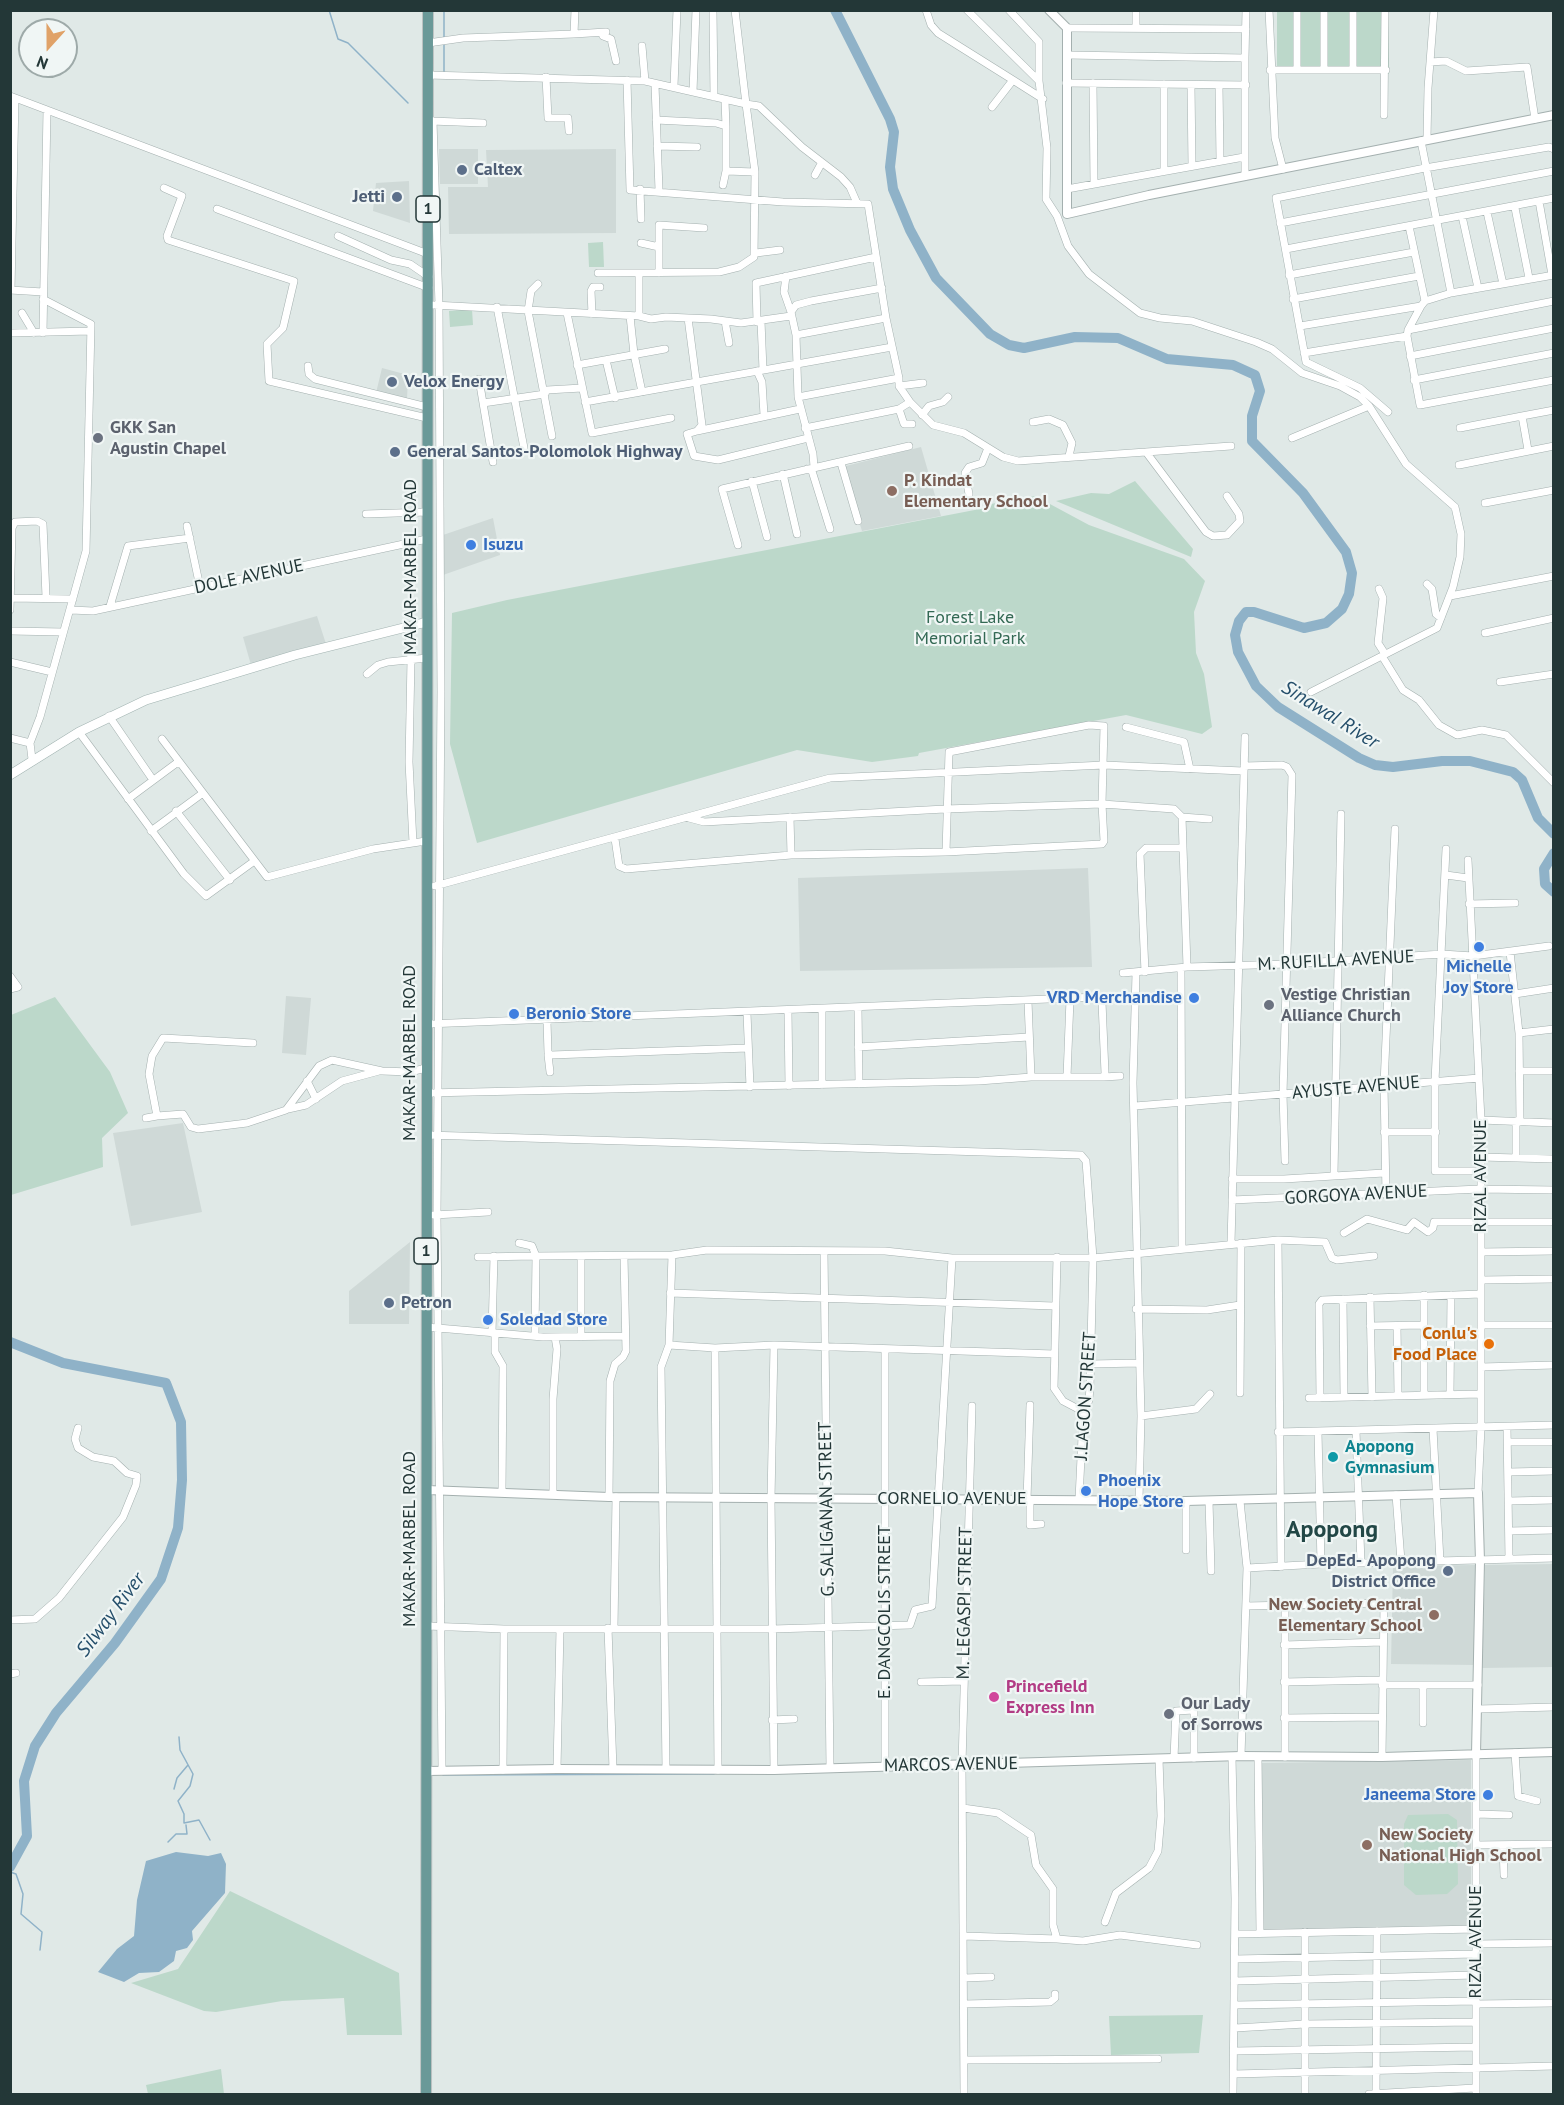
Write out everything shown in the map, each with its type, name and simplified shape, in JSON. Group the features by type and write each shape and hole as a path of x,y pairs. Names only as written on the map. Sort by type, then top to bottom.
{"main road":[{"name":"MAKAR-MARBEL ROAD","path":"426,2094 426,1328 432,1215 426,1068 427,412 434,305 429,283 428,254 431,121 428,10"},
{"path":"10,775 32,759 109,716 174,690 427,622"}],"street":[{"path":"574,34 575,10"},
{"path":"674,86 677,10"},
{"path":"693,92 696,10"},
{"path":"714,10 714,97"},
{"path":"598,273 726,270 754,257 756,253 753,198 755,172 735,10"},
{"path":"926,10 931,25 938,33 1043,99"},
{"path":"967,10 1039,81"},
{"path":"1009,10 1039,42 1039,81 1043,99 1047,148 1046,199 1057,216 1068,246 1082,267 1132,309 1150,316 1200,323 1256,342 1272,349 1294,369 1340,386 1360,397 1369,406 1406,464 1455,507 1461,534 1460,550 1450,596 1436,630 1311,693"},
{"path":"1050,10 1067,28 1067,214"},
{"path":"1136,10 1136,28"},
{"path":"1245,176 1246,10"},
{"path":"1269,10 1270,70 1275,138 1283,169"},
{"path":"1297,10 1297,70"},
{"path":"1324,10 1324,70"},
{"path":"1353,10 1353,70"},
{"path":"1384,115 1385,10"},
{"path":"1434,10 1424,140 1425,168 1450,293"},
{"path":"1067,28 1246,29"},
{"path":"428,43 463,38 606,32 603,36 611,39 616,61"},
{"path":"642,45 645,81"},
{"path":"1067,55 1245,58"},
{"path":"1430,62 1446,61 1466,71 1527,67 1535,119"},
{"path":"1270,70 1386,70"},
{"path":"428,75 645,81 655,85 674,86 724,101 759,106 821,164 846,182 857,203"},
{"path":"546,77 548,118 568,118 569,131"},
{"path":"627,80 630,190 658,190 783,202 868,204 885,318 899,382 910,402 933,425 964,433 1003,458 1018,461 1231,446"},
{"path":"992,107 1013,80"},
{"path":"1066,82 1246,85"},
{"path":"1094,82 1094,184"},
{"path":"1164,84 1164,170"},
{"path":"655,85 658,190"},
{"path":"1191,85 1192,166"},
{"path":"1218,85 1220,160"},
{"path":"32,759 30,743 40,717 86,551 90,331 89,322 43,295 11,290 13,97 428,254"},
{"path":"723,185 726,171 724,101"},
{"path":"43,333 47,110"},
{"path":"1057,216 1245,176 1554,116"},
{"path":"656,120 716,123 726,126"},
{"path":"442,1767 440,1329 432,1215 440,1093 438,886 441,691 431,121 483,123"},
{"path":"657,146 697,147"},
{"path":"1388,412 1360,388 1306,363 1276,200 1279,196 1425,168 1549,147 1554,149"},
{"path":"1067,189 1244,157"},
{"path":"815,175 821,164"},
{"path":"726,171 755,172"},
{"path":"1280,223 1554,171"},
{"path":"164,188 182,196 167,236 168,240 294,281 283,328 280,334 271,338 267,344 269,381 427,412"},
{"path":"640,189 640,219"},
{"path":"1286,249 1435,220 1515,208 1554,198"},
{"path":"1300,326 1423,303 1450,293 1553,275 1539,201"},
{"path":"1515,208 1529,278"},
{"path":"217,209 429,283"},
{"path":"1487,212 1503,284"},
{"path":"1462,216 1478,288"},
{"path":"659,273 659,225 704,228"},
{"path":"1409,226 1423,303 1407,333 1418,404 1422,406 1554,380"},
{"path":"339,236 391,260 410,264 429,283"},
{"path":"641,243 659,247"},
{"path":"756,253 780,250"},
{"path":"1289,275 1414,252"},
{"path":"764,416 756,283 876,257"},
{"path":"639,273 639,316"},
{"path":"786,276 784,292 796,334 798,397 808,438 810,468 830,529"},
{"path":"1293,299 1419,276"},
{"path":"538,284 531,291 528,311 552,436"},
{"path":"592,314 591,291 593,287 600,287"},
{"path":"434,305 639,316 651,319 688,318 759,322 791,314 796,305 882,288"},
{"path":"1304,352 1407,333 1554,301"},
{"path":"497,307 524,448"},
{"path":"22,313 34,333"},
{"path":"567,313 592,433 671,418"},
{"path":"630,316 634,354 642,392"},
{"path":"688,318 702,425 697,431"},
{"path":"796,334 885,318"},
{"path":"725,321 729,343"},
{"path":"1410,356 1554,328"},
{"path":"10,333 90,331"},
{"path":"585,402 760,370 798,366 892,347"},
{"path":"577,366 665,349"},
{"path":"1414,380 1554,353"},
{"path":"606,360 615,398"},
{"path":"308,366 309,374 315,379 427,412"},
{"path":"478,379 493,462"},
{"path":"798,397 899,382 922,383"},
{"path":"483,403 545,394 547,390 582,388"},
{"path":"922,415 929,406 943,402 948,396"},
{"path":"805,428 899,409 910,402"},
{"path":"1292,438 1369,406"},
{"path":"800,408 687,434 691,452 696,457 705,456 718,460 808,438"},
{"path":"899,409 904,424 912,424"},
{"path":"1460,428 1554,410"},
{"path":"1522,416 1528,450"},
{"path":"1032,422 1049,419 1063,425 1072,443 1069,456"},
{"path":"738,545 722,489 909,446"},
{"path":"1459,465 1554,446"},
{"path":"969,494 965,473 971,466 982,463 988,448"},
{"path":"1146,452 1206,532 1213,536 1227,535 1240,521 1239,514 1227,496"},
{"path":"841,463 858,521"},
{"path":"783,474 797,534"},
{"path":"752,481 767,537"},
{"path":"1485,503 1554,490"},
{"path":"366,514 427,512"},
{"path":"10,610 12,525 20,521 37,520 44,527 46,597"},
{"path":"187,526 200,587"},
{"path":"110,606 128,546 190,538"},
{"name":"DOLE AVENUE","path":"71,610 84,612 427,540"},
{"path":"1450,596 1554,576"},
{"path":"1426,584 1432,589 1436,614 1441,618"},
{"path":"1379,589 1383,598 1378,643 1402,690 1419,700 1439,725 1457,735 1482,730 1506,735 1554,783"},
{"path":"11,598 74,599"},
{"path":"1485,633 1554,618"},
{"path":"409,627 411,659 409,762 413,843"},
{"path":"10,631 63,632"},
{"path":"367,674 378,664 427,658"},
{"path":"10,662 52,672"},
{"path":"1500,682 1554,674"},
{"path":"109,716 153,780"},
{"path":"615,839 617,861 622,868 791,855 946,852 1102,844 1104,842 1102,804 1105,729 1102,725 1094,724 948,753 945,809 946,852"},
{"path":"1126,727 1184,742 1190,769"},
{"path":"79,732 184,874 206,896 254,862"},
{"path":"1231,1243 1233,1098 1245,737"},
{"path":"10,738 30,743"},
{"path":"162,739 254,862 266,876 271,878 373,849 426,841"},
{"path":"128,799 178,762"},
{"path":"426,888 615,839 830,778 1104,765 1190,769 1287,766 1292,775 1283,1094 1285,1161"},
{"path":"151,831 203,793"},
{"path":"688,818 704,822 945,809 1102,804 1174,809 1182,817 1209,819"},
{"path":"176,811 230,880"},
{"path":"1334,1174 1341,814"},
{"path":"790,817 791,855"},
{"path":"1182,817 1184,968 1181,1102 1182,1247"},
{"path":"1386,1195 1384,1085 1395,829"},
{"path":"1145,972 1140,854 1146,848 1183,848"},
{"path":"1446,849 1435,1081 1435,1171 1480,1171"},
{"name":"RIZAL AVENUE","path":"1468,860 1481,1120 1481,1427 1478,1493"},
{"path":"1446,875 1468,878"},
{"path":"1469,904 1515,903"},
{"name":"M. RUFILLA AVENUE","path":"1123,973 1442,954 1473,956 1549,946"},
{"path":"1510,952 1519,1033 1516,1157"},
{"path":"1136,973 1132,1083 1135,1106 1136,1309 1141,1416 1139,1500"},
{"path":"1515,994 1554,988"},
{"path":"1067,1077 1070,999"},
{"path":"427,1024 1101,999 1104,1077"},
{"path":"1028,1001 1031,1077"},
{"path":"858,1008 859,1084"},
{"path":"822,1009 822,1085"},
{"path":"788,1011 789,1086"},
{"path":"747,1013 750,1087"},
{"path":"547,1021 550,1072"},
{"path":"1519,1033 1554,1029"},
{"path":"858,1047 1029,1037"},
{"path":"157,1116 149,1074 152,1056 163,1038 253,1043"},
{"path":"549,1055 748,1048"},
{"path":"286,1110 319,1066 332,1060 382,1071 410,1072 426,1068"},
{"path":"146,1118 183,1114 191,1127 198,1129 247,1123 316,1099 342,1082 382,1071"},
{"path":"1519,1071 1554,1071"},
{"path":"427,1094 1120,1076"},
{"name":"AYUSTE AVENUE","path":"1135,1106 1479,1078"},
{"path":"307,1080 316,1099"},
{"path":"1481,1120 1554,1123"},
{"path":"1384,1132 1436,1132"},
{"path":"427,1135 438,1135"},
{"name":"J.LAGON STREET","path":"438,1135 1081,1155 1086,1161 1093,1258 1091,1364 1089,1400 1084,1412 1080,1499"},
{"path":"1481,1157 1554,1158"},
{"path":"1232,1179 1284,1179 1334,1174 1384,1173"},
{"name":"GORGOYA AVENUE","path":"1232,1200 1386,1195 1480,1189 1554,1190"},
{"path":"432,1215 488,1212"},
{"path":"1344,1233 1367,1219 1407,1230 1414,1222 1428,1232 1433,1228 1434,1222 1554,1222"},
{"path":"1278,1240 1281,1567"},
{"path":"478,1257 672,1255 706,1250 885,1251 952,1257 1093,1258 1182,1247 1278,1240 1325,1242 1332,1258 1337,1260 1374,1256"},
{"path":"1240,1393 1241,1242"},
{"path":"519,1243 532,1246 536,1256 535,1336"},
{"name":"G. SALIGANAN STREET","path":"824,1251 830,1767"},
{"path":"1481,1252 1554,1251"},
{"path":"666,1769 661,1367 669,1345 672,1255"},
{"path":"494,1256 495,1352 503,1365 502,1491"},
{"path":"613,1769 611,1628 613,1497 610,1381 615,1364 626,1354 624,1256"},
{"path":"581,1257 581,1337"},
{"path":"427,1626 504,1629 772,1629 910,1625 915,1610 932,1608 952,1257"},
{"path":"1057,1257 1054,1306 1054,1388 1063,1401 1084,1412"},
{"path":"1482,1281 1554,1279"},
{"path":"670,1293 1054,1306"},
{"path":"1450,1394 1451,1294"},
{"path":"1320,1398 1319,1304 1322,1300 1481,1294"},
{"path":"1424,1295 1424,1394"},
{"path":"1370,1297 1372,1397"},
{"path":"1343,1299 1344,1397"},
{"path":"1136,1309 1214,1310 1240,1305"},
{"path":"1370,1326 1423,1325"},
{"path":"1481,1325 1554,1325"},
{"path":"1397,1326 1398,1395"},
{"path":"426,1328 555,1337 624,1336"},
{"path":"553,1494 555,1337"},
{"path":"669,1345 716,1348 774,1345 1054,1354"},
{"path":"774,1345 771,1499 774,1770"},
{"path":"716,1348 718,1770"},
{"name":"E. DANGCOLIS STREET","path":"885,1350 885,1766"},
{"path":"1091,1364 1139,1363"},
{"path":"1481,1367 1554,1365"},
{"path":"1141,1416 1196,1408 1210,1394"},
{"path":"1309,1398 1480,1394"},
{"path":"1030,1405 1030,1524 1041,1524"},
{"name":"M. LEGASPI STREET","path":"964,2094 962,1764 967,1499 972,1406"},
{"path":"1278,1432 1554,1425"},
{"path":"1507,1426 1509,1559"},
{"path":"10,1620 35,1620 59,1598 123,1517 136,1485 137,1476 127,1473 114,1461 93,1456 78,1448 75,1439 78,1428"},
{"path":"1433,1429 1440,1561"},
{"path":"1356,1431 1361,1563"},
{"path":"1318,1432 1321,1563"},
{"path":"1508,1442 1554,1442"},
{"path":"1509,1472 1554,1471"},
{"name":"CORNELIO AVENUE","path":"427,1490 502,1491 613,1497 1186,1501 1478,1493"},
{"path":"1476,1754 1480,1561 1478,1493"},
{"path":"1396,1495 1401,1561"},
{"path":"1509,1501 1554,1500"},
{"path":"1186,1501 1186,1550"},
{"path":"1209,1501 1211,1572"},
{"path":"1233,2094 1237,1757 1247,1568 1240,1501"},
{"path":"1509,1532 1554,1530"},
{"path":"1247,1568 1321,1563 1554,1558"},
{"path":"1246,1606 1384,1603 1382,1756"},
{"path":"1284,1757 1285,1606"},
{"path":"503,1770 504,1629"},
{"path":"557,1769 560,1629"},
{"path":"1284,1644 1382,1642"},
{"path":"921,1682 963,1682"},
{"path":"1284,1682 1478,1684"},
{"path":"1423,1685 1423,1723"},
{"path":"1478,1709 1554,1707"},
{"path":"1174,1758 1176,1711 1194,1710 1194,1758"},
{"path":"1284,1718 1382,1717"},
{"path":"772,1720 794,1719"},
{"name":"MARCOS AVENUE","path":"427,1772 557,1769 774,1770 1174,1758 1554,1752"},
{"path":"1515,1753 1518,1796 1537,1802"},
{"name":"RIZAL AVENUE","path":"1476,1754 1476,2091"},
{"path":"1258,1757 1260,1933"},
{"path":"1105,1922 1116,1893 1149,1868 1158,1851 1161,1816 1159,1759"},
{"path":"963,1808 998,1813 1031,1835 1036,1864 1053,1889 1053,1925 1057,1939"},
{"path":"1476,1814 1509,1815"},
{"path":"1476,1845 1552,1844"},
{"path":"1503,1845 1504,1875"},
{"path":"1235,1934 1476,1929"},
{"path":"1376,2094 1377,1931"},
{"path":"1305,1932 1305,2094"},
{"path":"964,1936 1083,1941 1120,1935 1197,1945"},
{"path":"1476,1944 1554,1943"},
{"path":"1235,1959 1476,1954"},
{"path":"1234,1981 1476,1975"},
{"path":"964,1978 991,1977"},
{"path":"964,2004 1050,2002 1055,1998 1055,1994"},
{"path":"1235,2005 1554,2003"},
{"path":"1235,2028 1305,2024 1476,2022"},
{"path":"1234,2051 1476,2047"},
{"path":"964,2060 1158,2059"},
{"path":"1234,2074 1554,2066"},
{"path":"1369,2094 1476,2091"}],"shaded area":[{"path":"439,149 478,149 478,184 440,184"},
{"path":"616,149 616,233 449,234 448,187 488,187 486,150"},
{"path":"409,181 410,223 373,211 376,183"},
{"path":"382,368 408,375 407,400 376,393"},
{"name":"P. Kindat Elementary School","path":"921,447 941,516 862,531 842,467"},
{"name":"Isuzu","path":"493,518 500,555 443,575 443,535"},
{"path":"317,616 326,644 251,665 243,637"},
{"path":"1088,868 1092,967 800,971 798,878"},
{"path":"286,996 311,998 306,1055 282,1053"},
{"path":"183,1123 202,1212 131,1226 113,1133"},
{"path":"410,1242 409,1324 349,1324 349,1291"},
{"path":"1553,1564 1553,1667 1482,1668 1485,1565"},
{"name":"New Society Central Elementary School","path":"1476,1565 1475,1665 1391,1664 1393,1566"},
{"name":"New Society National High School","path":"1471,1760 1471,1927 1262,1932 1262,1763"}],"green space":[{"path":"1277,11 1389,11 1389,74 1277,73"},
{"path":"603,242 604,267 589,267 588,243"},
{"path":"472,309 473,325 450,327 449,311"},
{"path":"1135,481 1193,549 1191,557 1056,501 1091,493 1109,494"},
{"name":"Forest Lake Memorial Park","path":"1035,496 1089,525 1184,559 1205,581 1194,612 1196,653 1204,674 1212,727 1202,734 1126,715 919,753 918,756 872,762 797,750 477,843 450,744 452,613 507,600 985,508 991,504"},
{"path":"55,997 110,1072 128,1113 102,1138 103,1167 11,1195 11,1015"},
{"path":"1448,1814 1457,1820 1458,1884 1447,1894 1416,1895 1404,1885 1404,1824 1408,1815"},
{"path":"230,1891 399,1973 402,2035 347,2035 344,1998 282,2001 216,2012 204,2011 131,1983 178,1969"},
{"path":"1203,2015 1199,2053 1111,2055 1109,2016"},
{"path":"221,2069 224,2094 148,2094 146,2085"}],"water":[{"path":"176,1852 208,1856 221,1853 226,1864 225,1893 192,1931 193,1940 187,1948 176,1951 174,1961 159,1972 139,1973 124,1982 98,1972 117,1949 134,1936 137,1900 146,1861"}],"waterway":[{"path":"329,10 338,39 348,43 408,103"},
{"path":"444,10 444,37"},
{"name":"Sinawal River","path":"835,10 890,119 894,132 890,167 893,189 910,230 936,278 990,334 1009,345 1024,348 1075,337 1118,338 1167,359 1233,365 1255,375 1260,391 1252,416 1252,441 1303,493 1346,552 1352,573 1349,594 1342,609 1326,623 1304,628 1254,612 1246,612 1239,621 1235,635 1238,652 1256,686 1278,707 1359,758 1375,765 1393,767 1442,761 1470,761 1513,772 1522,780 1538,818 1554,834"},
{"path":"444,45 444,72"},
{"name":"Sinawal River","path":"1554,853 1544,869 1545,884 1554,892"},
{"name":"Silway River","path":"10,1342 63,1363 166,1383 181,1422 182,1480 178,1528 161,1579 115,1643 56,1713 35,1746 24,1781 27,1836 10,1867"},
{"path":"179,1737 180,1750 193,1774 190,1786 178,1801 184,1814 184,1823 199,1820 210,1840"},
{"path":"174,1789 177,1778 188,1765"},
{"path":"932,1769 958,1769"},
{"path":"443,1775 714,1774"},
{"path":"168,1842 176,1834 187,1834 186,1825"},
{"path":"10,1872 16,1874 23,1894 21,1914 42,1932 40,1950"}],"place":[{"name":"Caltex","path":"462,170"},
{"name":"Jetti","path":"397,197"},
{"name":"Velox Energy","path":"392,382"},
{"name":"GKK San Agustin Chapel","path":"98,438"},
{"name":"General Santos-Polomolok Highway","path":"395,452"},
{"name":"P. Kindat Elementary School","path":"892,491"},
{"name":"Isuzu","path":"471,545"},
{"name":"Michelle Joy Store","path":"1479,947"},
{"name":"VRD Merchandise","path":"1194,998"},
{"name":"Vestige Christian Alliance Church","path":"1269,1005"},
{"name":"Beronio Store","path":"514,1014"},
{"name":"Petron","path":"389,1303"},
{"name":"Soledad Store","path":"488,1320"},
{"name":"Conlu's Food Place","path":"1489,1344"},
{"name":"Apopong Gymnasium","path":"1333,1457"},
{"name":"Phoenix Hope Store","path":"1086,1491"},
{"name":"DepEd- Apopong District Office","path":"1448,1571"},
{"name":"New Society Central Elementary School","path":"1434,1615"},
{"name":"Princefield Express Inn","path":"994,1697"},
{"name":"Our Lady of Sorrows","path":"1169,1714"},
{"name":"Janeema Store","path":"1488,1795"},
{"name":"New Society National High School","path":"1367,1845"}],"district":[{"name":"Apopong","path":"1332,1530"}]}
